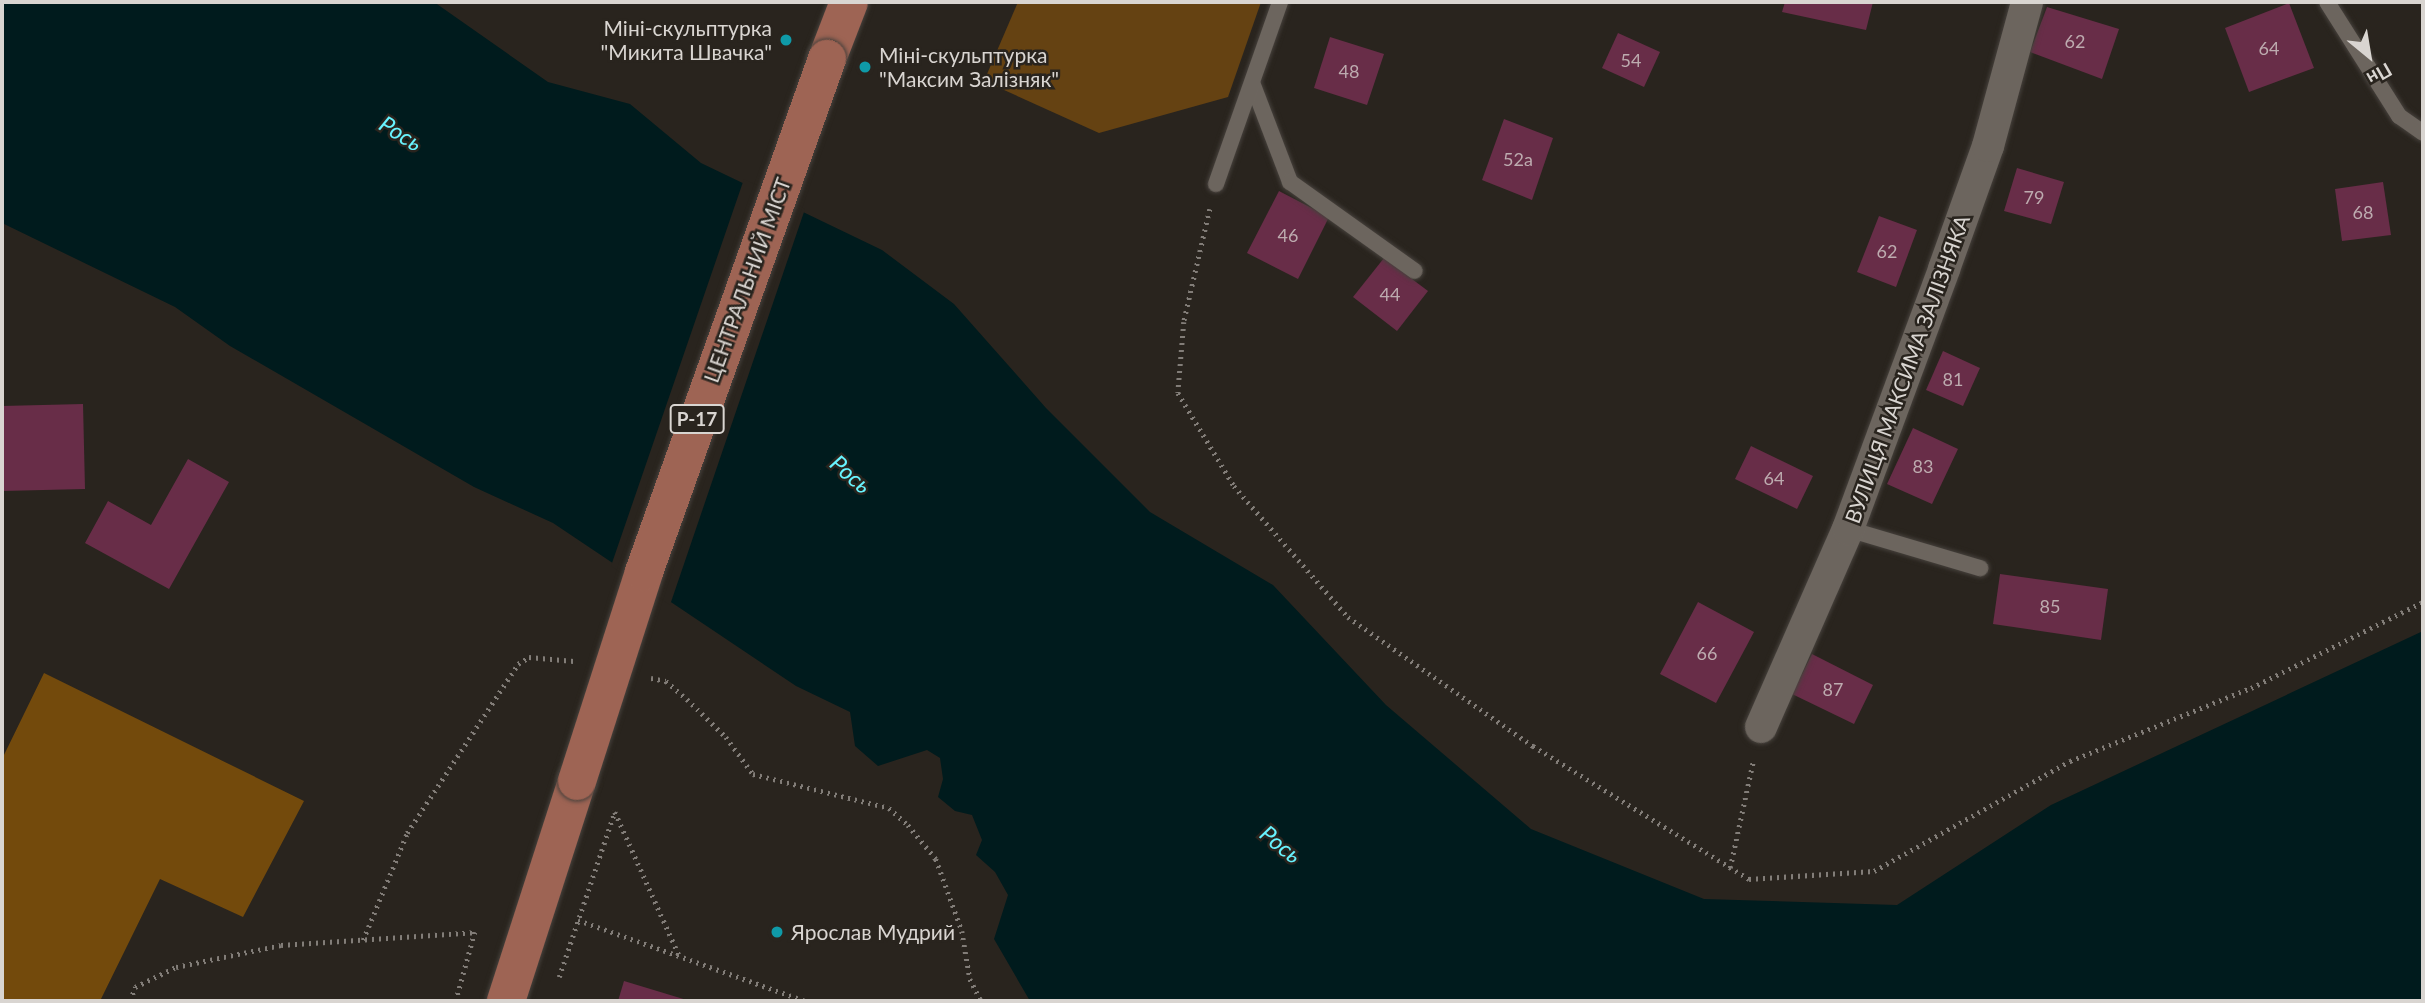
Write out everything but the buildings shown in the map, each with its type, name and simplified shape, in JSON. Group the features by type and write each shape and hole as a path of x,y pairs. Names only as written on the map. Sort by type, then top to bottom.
{"main road":[{"name":"ЦЕНТРАЛЬНИЙ МІСТ","path":"506,1001 648,559 849,2"}],"street":[{"name":"ВУЛИЦЯ МАКСИМА ЗАЛІЗНЯКА","path":"1761,727 1849,529 1988,146 2027,2"}],"lane":[{"path":"1216,184 1280,2"},
{"path":"2327,2 2399,116 2423,133"},
{"path":"1253,85 1290,182 1415,271"},
{"path":"1849,529 1980,568"}],"path":[{"path":"1216,184 1184,322 1178,393 1234,486 1348,617 1533,746 1749,879 1874,872 2070,761 2251,688 2423,602"},
{"path":"363,940 407,833 518,664 528,657 585,663"},
{"path":"639,675 666,681 726,737 754,774 889,808 908,825 936,859 962,931 970,979 981,1001"},
{"path":"1730,867 1761,727"},
{"path":"555,990 615,811 680,957"},
{"path":"578,920 805,1001"},
{"path":"130,1001 135,987 176,967 281,945 475,932 456,1001"}],"shaded area":[{"path":"1018,2 1261,2 1228,97 1099,133 984,81"},
{"path":"44,673 304,801 243,917 160,879 100,1001 2,1001 2,759"}],"water":[{"name":"Рось","path":"2,2 434,2 548,82 630,104 701,163 882,250 954,304 1046,408 1150,512 1273,585 1386,705 1531,829 1704,899 1897,905 2051,805 2423,631 2423,1001 1030,1001 994,939 1008,895 995,872 976,855 982,840 972,815 955,811 938,797 943,779 940,758 927,750 878,766 855,746 850,712 796,686 553,523 474,487 230,346 175,307 2,223"}],"pier":[{"path":"744,179 805,209 670,605 611,566"}],"place":[{"name":"Міні-скульптурка \"Микита Швачка\"","path":"786,40"},
{"name":"Міні-скульптурка \"Максим Залізняк\"","path":"865,67"},
{"name":"Ярослав Мудрий","path":"777,932"}]}
